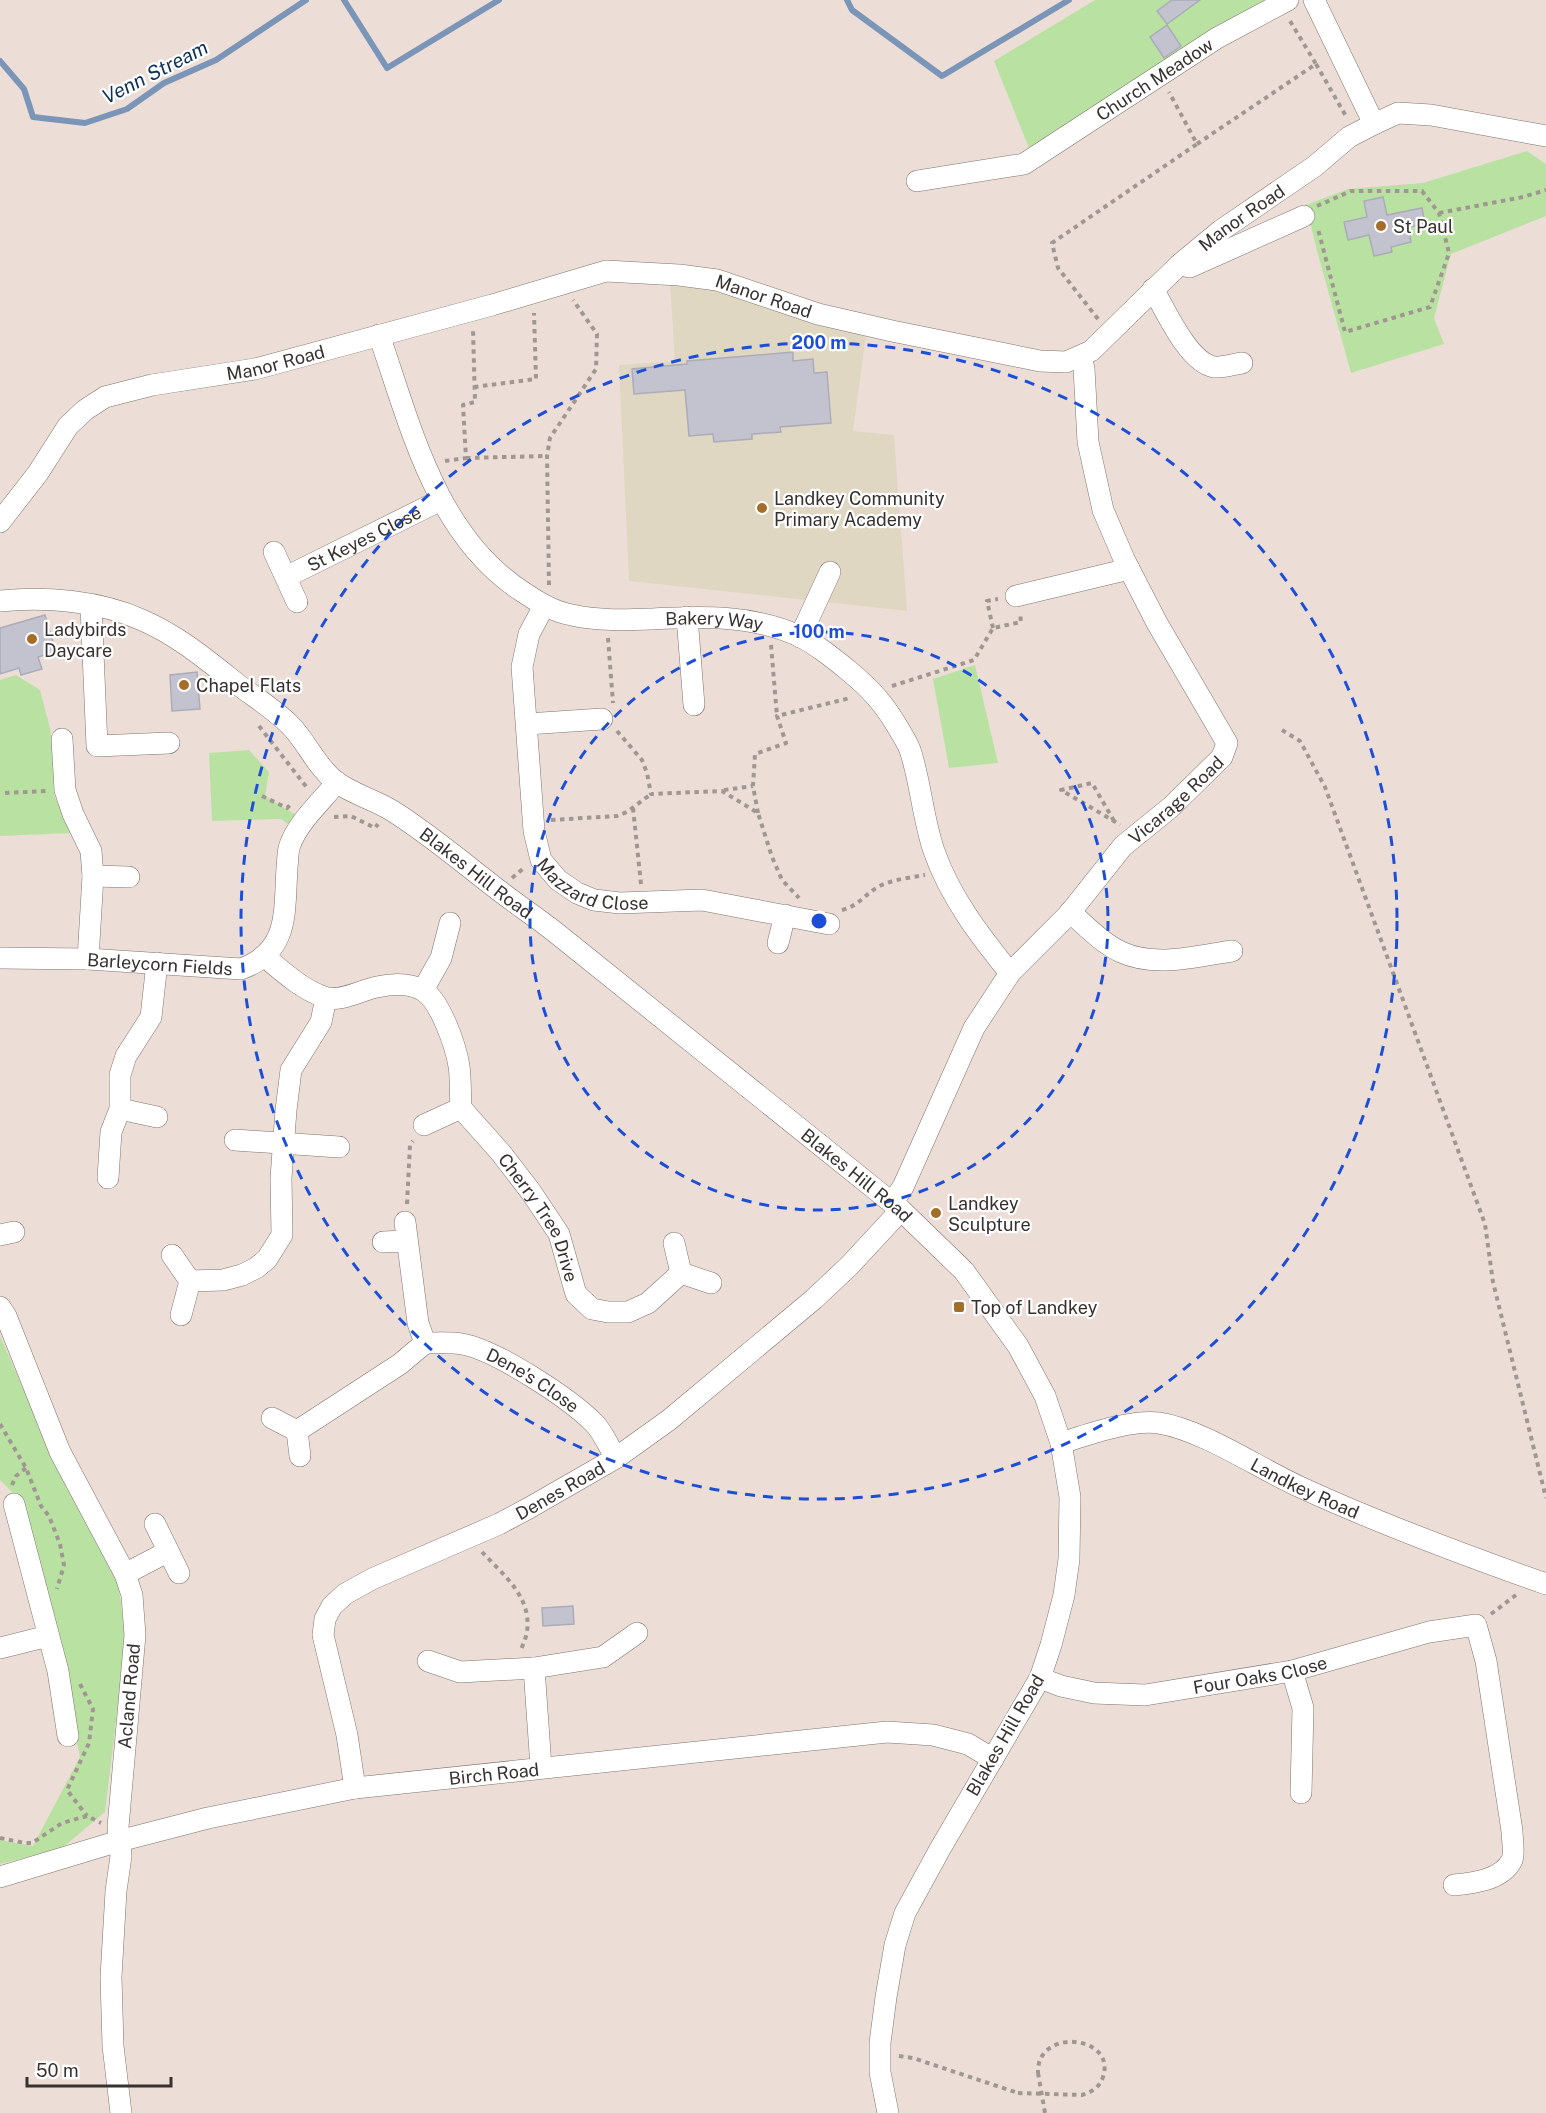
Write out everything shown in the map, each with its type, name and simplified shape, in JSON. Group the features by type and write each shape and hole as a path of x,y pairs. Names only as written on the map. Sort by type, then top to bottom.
{"street":[{"path":"1314,0 1364,129"},
{"name":"Church Meadow","path":"917,181 1024,164 1160,76 1213,34 1288,9"},
{"name":"Manor Road","path":"0,522 38,473 68,426 85,410 105,398 152,385 255,369 606,271 708,279 739,286 818,314 892,332 1040,361 1066,362 1091,351 1179,265 1220,231 1315,166 1364,129 1398,114 1431,115 1546,136"},
{"path":"1179,265 1190,267 1311,214"},
{"path":"1153,290 1190,352 1214,367 1242,363"},
{"name":"Bakery Way","path":"379,335 441,500 469,543 491,567 516,587 547,607 571,615 609,620 687,617 750,620 800,637 856,665 872,692 883,702 911,750 933,849 942,872 986,943 1010,973"},
{"name":"Vicarage Road","path":"896,1207 974,1028 1010,973 1070,912 1123,846 1171,807 1222,757 1227,743 1178,661 1129,569 1103,510 1088,442 1084,368 1080,357"},
{"name":"St Keyes Close","path":"286,577 441,500"},
{"name":"St Keyes Close","path":"274,552 297,602"},
{"path":"1016,596 1129,569"},
{"path":"800,637 830,572"},
{"name":"Blakes Hill Road","path":"0,601 49,598 114,609 143,620 185,644 287,723 300,736 324,772 357,795 390,809 448,850 555,932 896,1207 964,1271 1018,1346 1045,1396 1061,1443 1070,1497 1069,1559 1064,1595 1040,1678 905,1913 895,1944 880,2043 880,2072 888,2113"},
{"path":"91,606 97,746 169,743"},
{"name":"Mazzard Close","path":"547,607 530,634 522,667 537,848 541,860 558,880 577,893 594,900 620,903 702,900 785,915 832,917"},
{"path":"687,617 694,705"},
{"path":"527,724 610,719"},
{"path":"62,739 65,790 73,814 92,851 93,876 88,959"},
{"name":"Barleycorn Fields","path":"0,958 88,959 241,969 254,964 275,944 282,931 289,849 295,833 337,782"},
{"path":"93,876 129,878"},
{"path":"1070,912 1103,941 1136,957 1158,960 1232,951"},
{"path":"778,943 785,915"},
{"path":"423,990 441,958 450,923"},
{"path":"264,956 292,980 326,998 391,984 408,985 423,990 433,1000 455,1049 459,1068 461,1107 424,1125"},
{"path":"108,1178 111,1132 120,1109 120,1075 126,1056 151,1017 158,963"},
{"path":"190,1281 223,1280 256,1268 267,1259 282,1235 281,1178 285,1143 285,1110 291,1070 321,1022 326,998"},
{"name":"Cherry Tree Drive","path":"461,1107 501,1153 559,1234 576,1294 592,1309 628,1312 648,1303 681,1274"},
{"path":"120,1109 157,1117"},
{"path":"235,1140 330,1146"},
{"name":"Denes Road","path":"355,1788 347,1735 323,1635 325,1619 332,1606 345,1594 382,1574 519,1513 616,1458 669,1420 814,1299 850,1265 896,1207"},
{"path":"297,1431 400,1364 425,1343 418,1323 406,1232 383,1242"},
{"path":"674,1243 681,1274 711,1283"},
{"path":"172,1255 190,1281"},
{"path":"180,1315 190,1281"},
{"name":"Acland Road","path":"0,1307 60,1452 125,1574 132,1595 135,1635 119,1834 121,1856 116,1891 111,1977 113,2046 121,2113"},
{"name":"Dene's Close","path":"425,1343 462,1344 488,1352 562,1397 595,1424 616,1458"},
{"path":"272,1418 297,1431"},
{"name":"Landkey Road","path":"1061,1443 1129,1425 1157,1423 1182,1429 1341,1505 1541,1582"},
{"path":"297,1431 300,1456"},
{"path":"14,1504 58,1671 68,1736"},
{"path":"155,1524 179,1574"},
{"path":"125,1574 168,1552"},
{"path":"1454,1885 1479,1882 1503,1871 1513,1858 1512,1832 1486,1661 1476,1625"},
{"name":"Four Oaks Close","path":"1040,1678 1061,1686 1094,1693 1145,1695 1292,1671 1429,1632 1476,1625"},
{"path":"428,1660 459,1672 527,1668 603,1657 637,1633"},
{"path":"0,1648 48,1636"},
{"path":"527,1668 541,1767"},
{"path":"1292,1671 1303,1708 1301,1792"},
{"name":"Birch Road","path":"0,1877 119,1834 355,1788 887,1732 933,1735 969,1744 993,1759"}],"path":[{"path":"1288,9 1316,64 1364,129"},
{"path":"1108,333 1058,268 1052,243 1316,64"},
{"path":"1160,76 1197,144"},
{"path":"1439,213 1523,197 1546,190"},
{"path":"1422,191 1439,213 1449,253 1430,308 1345,332 1311,214 1351,192 1422,191"},
{"path":"547,607 547,456 550,438 596,369 597,334 562,284"},
{"path":"474,387 536,379 533,293"},
{"path":"466,459 463,405 475,402 472,310"},
{"path":"425,462 547,456"},
{"path":"777,716 872,692 974,660 993,628 987,601 1016,596 1021,622 993,628"},
{"path":"609,620 610,719 617,732 642,760 651,794"},
{"path":"770,626 777,716 786,743 755,754 753,786 758,813 772,857 782,880 802,901"},
{"path":"1282,730 1300,741 1325,787 1485,1224 1493,1282 1546,1498"},
{"path":"1114,822 1092,783 1061,789 1096,811 1114,822 1136,835"},
{"path":"534,821 617,816 651,794 722,791 753,786"},
{"path":"300,794 307,787"},
{"path":"4,793 65,790"},
{"path":"722,791 758,813"},
{"path":"262,796 287,808 293,802"},
{"path":"633,807 643,902"},
{"path":"498,890 527,866 541,860"},
{"path":"832,917 852,908 878,887 898,880 942,872"},
{"path":"406,1232 417,1214 407,1204 410,1145 423,1132 424,1125"},
{"path":"472,1535 480,1549 513,1583 523,1599 527,1632 519,1655 527,1668"},
{"path":"1476,1625 1541,1582"},
{"path":"0,1838 32,1843 62,1823 87,1816 119,1834"},
{"path":"913,2058 1018,2093 1040,2094 1050,2094 1061,2094 1083,2095 1090,2093 1101,2082 1104,2075 1103,2059 1094,2048 1087,2044 1062,2043 1054,2044 1042,2054 1038,2073 1040,2083 1042,2093 1044,2103 1045,2113"}],"shaded area":[{"name":"Landkey Community Primary Academy","path":"670,283 716,290 866,335 853,431 894,435 907,611 629,581 619,365 675,361"}],"green space":[{"path":"1095,0 1271,0 1029,148 994,61"},
{"path":"1527,151 1546,164 1546,216 1451,254 1434,318 1444,344 1351,373 1306,205 1348,189 1423,183"},
{"path":"975,665 998,763 949,768 933,679"},
{"path":"16,675 40,690 50,728 54,795 72,833 0,836 0,680"},
{"path":"249,750 269,772 265,796 296,815 288,824 281,819 212,821 209,753"},
{"path":"0,1336 61,1475 118,1583 126,1638 105,1812 61,1849 0,1864 0,1840 33,1846 80,1757 55,1638 17,1497 0,1480"}],"building":[{"path":"1172,0 1200,0 1167,24 1157,11"},
{"path":"1167,25 1181,46 1164,58 1150,37"},
{"name":"St Paul","path":"1383,197 1387,215 1422,208 1425,224 1408,227 1411,242 1391,247 1392,252 1374,256 1369,235 1348,240 1344,222 1367,217 1364,201"},
{"path":"793,352 793,361 813,359 814,373 827,372 831,423 780,427 781,432 752,434 752,439 714,442 713,434 689,436 685,390 634,394 632,369 687,364 687,361"},
{"name":"Ladybirds Daycare","path":"45,615 56,652 38,657 42,669 21,675 19,668 0,674 0,628"},
{"name":"Chapel Flats","path":"197,672 200,709 172,711 170,675"},
{"path":"573,1606 574,1624 543,1626 542,1608"}],"waterway":[{"name":"Venn Stream","path":"0,61 24,89 33,117 85,123 127,109 164,83 216,60 306,0"},
{"name":"Venn Stream","path":"344,0 387,68 499,0"},
{"name":"Venn Stream","path":"847,0 852,10 942,76 1069,0"}],"place":[{"name":"St Paul","path":"1381,226"},
{"name":"Landkey Community Primary Academy","path":"762,508"},
{"name":"Ladybirds Daycare","path":"32,639"},
{"name":"Chapel Flats","path":"184,685"},
{"name":"Landkey Sculpture","path":"936,1213"},
{"name":"Top of Landkey","path":"959,1307"}]}
